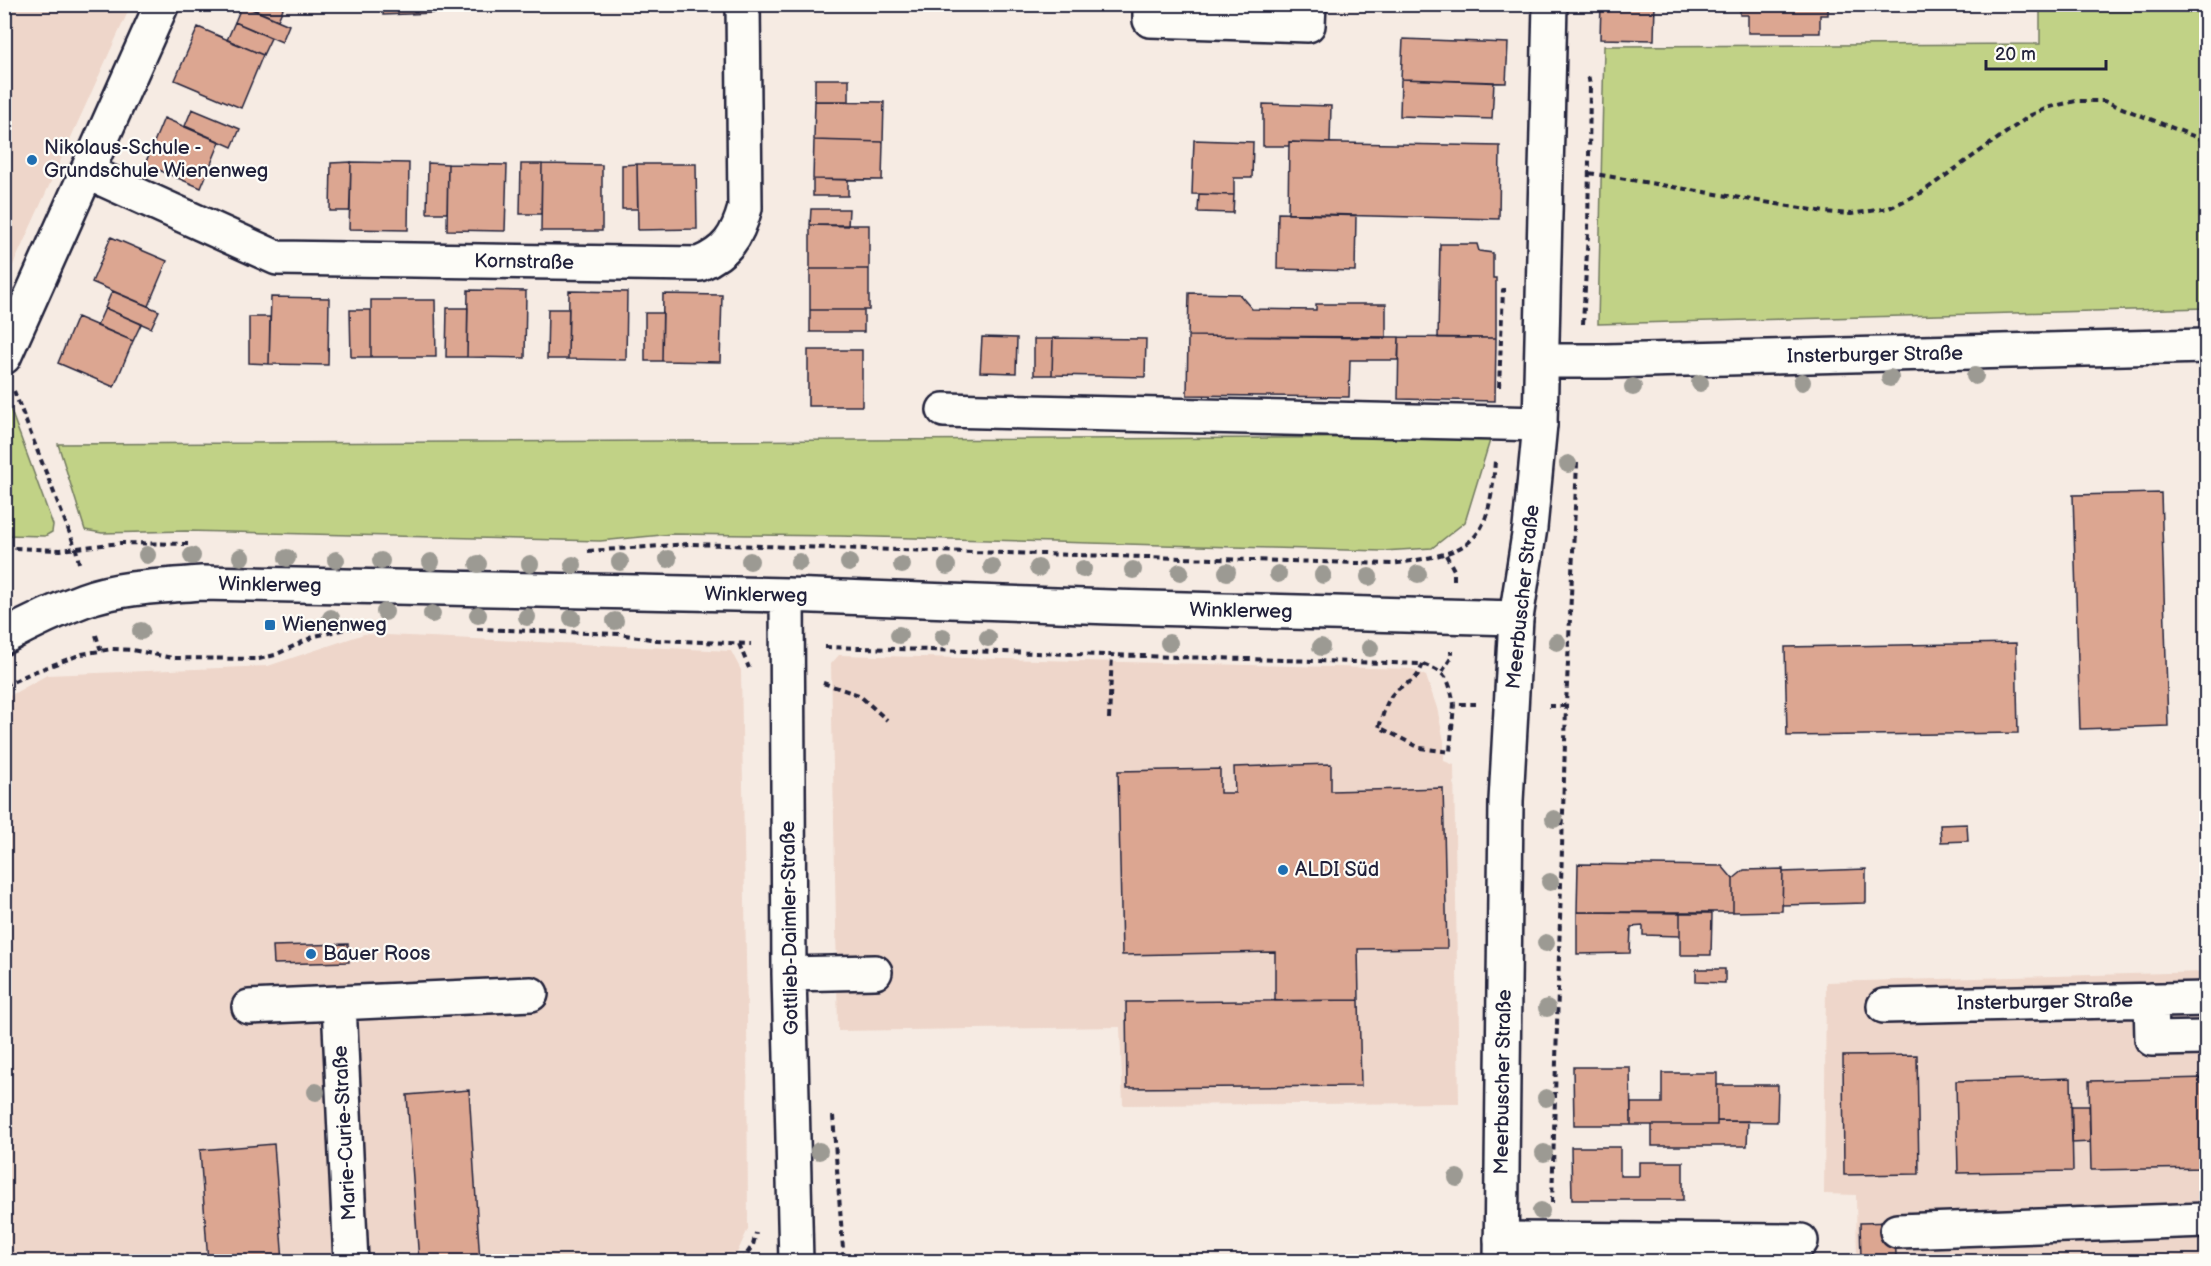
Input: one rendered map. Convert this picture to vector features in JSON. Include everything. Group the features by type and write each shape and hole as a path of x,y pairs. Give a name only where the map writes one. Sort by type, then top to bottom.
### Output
{"street":[{"path":"8,371 87,172 162,4"},
{"name":"Kornstraße","path":"87,172 277,258 699,264 716,256 727,246 739,230 745,208 743,4"},
{"path":"1150,4 1150,20 1308,25 1309,4"},
{"name":"Meerbuscher Straße","path":"1501,1250 1506,801 1516,618 1530,528 1540,424 1550,4"},
{"name":"Insterburger Straße","path":"1543,360 1582,361 2206,346"},
{"path":"944,411 1540,424"},
{"name":"Winklerweg","path":"4,637 36,620 86,599 146,587 202,583 787,595 1516,618"},
{"name":"Gottlieb-Daimler-Straße","path":"787,595 789,974 796,1262"},
{"path":"789,974 875,972"},
{"path":"249,1007 531,994"},
{"name":"Insterburger Straße","path":"1884,1006 2206,999"},
{"path":"2151,1000 2152,1039 2206,1038"},
{"name":"Marie-Curie-Straße","path":"339,1004 351,1262"},
{"path":"1897,1231 2206,1220"},
{"path":"1501,1250 1551,1239 1801,1241"}],"path":[{"path":"1582,361 1589,173 1590,85 1586,64"},
{"path":"1589,173 1825,212 1851,214 1888,208 1921,193 2031,115 2050,107 2076,101 2104,101 2206,141"},
{"path":"8,371 76,549 86,599 101,651"},
{"path":"1551,1239 1567,694 1577,455"},
{"path":"4,549 60,550 120,543 191,544"},
{"path":"583,551 690,544 1392,564 1446,555"},
{"path":"4,686 82,654 132,650 173,658 259,659 275,655 315,636 362,625"},
{"path":"467,629 619,634 657,640 787,646 1423,664 1442,672 1450,687 1454,704"},
{"path":"1109,719 1112,655"},
{"path":"1423,664 1418,678 1394,692 1386,706 1379,727 1420,748 1450,752"},
{"path":"820,682 859,695 887,720"}],"shaded area":[{"name":"Nikolaus-Schule - Grundschule Wienenweg","path":"4,5 131,5 5,283"},
{"path":"364,634 731,651 741,670 747,1014 748,1229 737,1253 721,1262 5,1261 4,699 47,675 268,666"},
{"path":"839,655 1412,669 1426,676 1437,708 1444,741 1444,761 1454,765 1459,1103 1123,1105 1120,1027 838,1031 831,664"},
{"path":"2206,972 2206,1261 1857,1261 1856,1195 1824,1194 1826,982"}],"green space":[{"path":"2040,5 2206,5 2206,308 1598,324 1604,46 2040,44"},
{"path":"7,400 53,525 52,532 45,536 5,535 4,406"},
{"path":"1491,437 1465,522 1432,548 1383,551 840,536 672,534 600,541 186,531 102,533 85,530 58,444"}],"building":[{"path":"242,4 285,4 278,20"},
{"path":"383,4 433,4 433,13 383,15"},
{"path":"469,4 518,4 518,9 469,10"},
{"path":"518,4 566,4 566,7 518,9"},
{"path":"1160,4 1298,4 1298,12"},
{"path":"1601,4 1655,4 1654,40 1600,39"},
{"path":"1740,4 1828,4 1828,15 1820,15 1820,33 1748,33 1748,15 1740,15"},
{"path":"242,5 289,25 282,42 235,22"},
{"path":"235,22 271,38 263,55 227,40"},
{"path":"198,27 263,55 241,108 175,80"},
{"path":"1403,39 1508,43 1506,83 1401,79"},
{"path":"815,79 849,79 849,101 815,101"},
{"path":"1401,79 1494,82 1492,119 1400,116"},
{"path":"815,101 884,102 883,142 814,140"},
{"path":"1263,104 1331,106 1330,143 1289,142 1289,146 1263,146"},
{"path":"192,109 240,129 232,147 185,126"},
{"path":"164,118 220,142 201,188 145,164"},
{"path":"814,140 883,142 882,180 813,179"},
{"path":"1194,140 1253,142 1252,178 1234,178 1234,195 1192,194"},
{"path":"1289,142 1500,146 1499,219 1288,214"},
{"path":"351,162 409,163 408,230 349,229"},
{"path":"351,162 350,211 330,211 331,163"},
{"path":"428,163 448,164 447,213 427,213"},
{"path":"448,164 507,165 505,231 447,230"},
{"path":"521,164 542,164 541,214 520,214"},
{"path":"542,164 602,165 602,231 541,231"},
{"path":"637,164 696,164 697,229 638,230"},
{"path":"637,164 638,209 622,209 622,165"},
{"path":"813,179 848,180 848,196 813,196"},
{"path":"1199,194 1234,195 1233,213 1198,212"},
{"path":"811,209 849,209 848,226 810,225"},
{"path":"1278,213 1356,215 1355,271 1277,269"},
{"path":"810,225 869,225 869,269 810,269"},
{"path":"111,237 167,261 148,306 92,282"},
{"path":"1440,244 1477,244 1479,251 1493,253 1493,278 1496,278 1496,338 1438,338"},
{"path":"810,269 869,269 869,310 810,310"},
{"path":"468,290 526,291 525,358 467,357"},
{"path":"112,291 159,311 151,328 105,308"},
{"path":"569,291 627,292 626,360 568,359"},
{"path":"1189,293 1239,294 1252,309 1316,310 1316,304 1386,304 1386,338 1188,336"},
{"path":"663,294 722,295 720,362 662,361"},
{"path":"271,297 329,298 328,365 269,364"},
{"path":"371,300 435,300 436,357 371,357"},
{"path":"105,308 141,324 133,341 97,326"},
{"path":"447,308 468,308 467,357 446,357"},
{"path":"548,309 569,309 568,359 547,359"},
{"path":"350,310 371,310 371,357 351,357"},
{"path":"810,310 864,310 864,332 810,332"},
{"path":"645,313 663,313 662,361 645,361"},
{"path":"77,317 133,341 114,387 58,363"},
{"path":"249,317 270,317 269,364 249,363"},
{"path":"1188,336 1399,337 1398,360 1350,360 1349,397 1187,395"},
{"path":"982,337 1017,338 1016,373 980,372"},
{"path":"1399,337 1496,338 1495,401 1398,399"},
{"path":"1053,338 1146,339 1145,377 1052,375"},
{"path":"1034,339 1053,339 1052,375 1034,375"},
{"path":"808,350 862,350 862,406 808,406"},
{"path":"2161,493 2168,726 2080,729 2073,495"},
{"path":"2016,643 2018,733 1787,736 1785,647"},
{"name":"ALDI Süd","path":"1331,764 1331,791 1443,788 1447,948 1358,949 1359,1000 1275,1001 1275,952 1122,955 1118,771 1220,769 1220,793 1235,793 1234,767"},
{"path":"1967,824 1968,841 1941,842 1940,825"},
{"path":"1578,864 1722,866 1733,879 1733,912 1577,912"},
{"path":"1783,869 1782,911 1733,912 1733,879 1744,870"},
{"path":"1866,869 1866,903 1782,905 1783,872"},
{"path":"1577,912 1680,913 1680,936 1643,935 1643,926 1631,927 1630,953 1577,954"},
{"path":"1680,913 1712,913 1711,955 1680,955"},
{"name":"Bauer Roos","path":"348,944 349,962 274,964 273,946"},
{"path":"1696,969 1725,969 1725,983 1696,982"},
{"path":"1359,1000 1361,1086 1127,1088 1126,1002"},
{"path":"1917,1055 1919,1174 1844,1175 1843,1056"},
{"path":"1573,1067 1630,1067 1631,1125 1574,1125"},
{"path":"1662,1073 1717,1073 1717,1125 1631,1125 1631,1103 1662,1103"},
{"path":"2071,1078 2073,1171 1958,1173 1956,1081"},
{"path":"2206,1078 2206,1168 2091,1170 2089,1081"},
{"path":"1717,1085 1778,1085 1777,1122 1717,1121"},
{"path":"469,1090 480,1262 419,1262 407,1095"},
{"path":"2071,1106 2089,1106 2090,1142 2072,1143"},
{"path":"1717,1121 1748,1121 1747,1146 1652,1146 1652,1125 1717,1125"},
{"path":"274,1144 283,1262 208,1262 200,1150"},
{"path":"1571,1147 1620,1147 1620,1176 1639,1176 1639,1162 1683,1162 1683,1200 1572,1200"},
{"path":"1895,1222 1896,1257 1861,1258 1860,1223"}],"place":[{"name":"Nikolaus-Schule - Grundschule Wienenweg","path":"32,160"},
{"name":"Wienenweg","path":"270,625"},
{"name":"ALDI Süd","path":"1283,870"},
{"name":"Bauer Roos","path":"311,954"}]}
